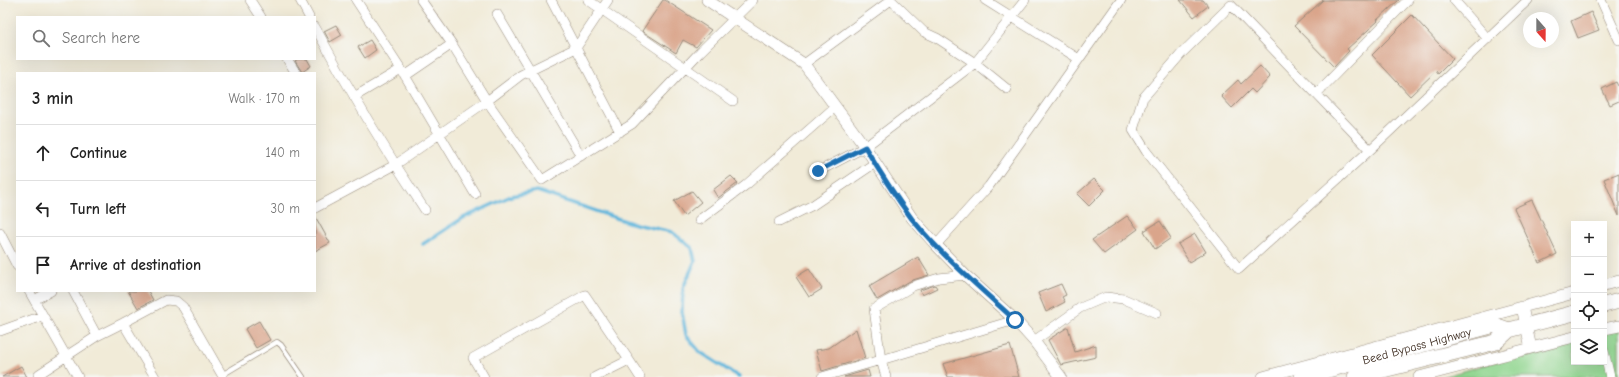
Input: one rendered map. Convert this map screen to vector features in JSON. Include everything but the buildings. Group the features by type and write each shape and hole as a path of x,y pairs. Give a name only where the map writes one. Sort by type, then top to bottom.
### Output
{"highway":[{"path":"1607,304 1619,301"},
{"name":"Beed Bypass Highway","path":"1355,377 1496,342 1509,330 1571,314"},
{"name":"Beed Bypass Highway","path":"1302,377 1495,325 1509,330"}],"street":[{"path":"250,0 260,16"},
{"path":"300,0 309,16"},
{"path":"356,0 403,72 475,194"},
{"path":"421,0 452,44 487,101 542,180 632,124 753,0"},
{"path":"551,0 620,132"},
{"path":"588,0 734,101"},
{"path":"316,207 395,165 487,101 521,75 576,48 608,0"},
{"path":"707,0 804,64 834,107 865,147 874,164 912,218 966,275 1015,320 1034,341 1061,377"},
{"path":"804,64 891,0 924,32 938,38 975,63 1007,89"},
{"path":"985,0 1079,59"},
{"path":"818,171 865,147 975,63 1025,0"},
{"path":"936,245 989,186 1121,0"},
{"path":"1316,94 1408,0"},
{"path":"1454,0 1488,39"},
{"path":"1370,150 1230,2 1182,53 1143,98 1133,130 1146,151 1240,269 1370,150 1528,0"},
{"path":"1601,0 1619,40"},
{"path":"497,14 581,156"},
{"path":"316,29 354,97 395,165 425,210"},
{"path":"354,97 403,72 452,44"},
{"path":"288,60 295,72"},
{"path":"699,220 746,185 834,107"},
{"path":"779,222 814,205 874,164"},
{"path":"0,232 16,264"},
{"path":"886,377 881,360 874,308 913,286 939,278 966,275"},
{"path":"1607,284 1619,281"},
{"path":"30,292 78,377"},
{"path":"34,300 49,292"},
{"path":"74,292 97,336"},
{"path":"1263,377 1571,294"},
{"path":"484,377 473,358 585,295 640,377"},
{"path":"1034,341 1080,308 1106,297 1124,299 1157,313"},
{"path":"38,377 39,374 97,336 166,300 176,301 183,307 220,376"},
{"path":"1522,307 1531,348"},
{"path":"0,331 42,316"},
{"path":"822,377 1015,320"},
{"path":"123,323 155,377"},
{"path":"1607,328 1619,326"},
{"path":"1419,377 1571,338"},
{"path":"595,377 629,360"},
{"path":"1607,364 1610,377"}],"lane":[{"path":"220,376 277,342 281,345 303,377"}],"green space":[{"path":"1619,328 1619,377 1441,377 1571,341 1571,365 1607,365 1607,331"}],"waterway":[{"path":"423,244 463,218 511,196 537,191 631,223 672,232 692,248 695,261 683,288 682,312 686,335 700,352 739,377"}],"route":[{"path":"818,171 865,147 874,164 912,218 966,275 1015,320"}]}
